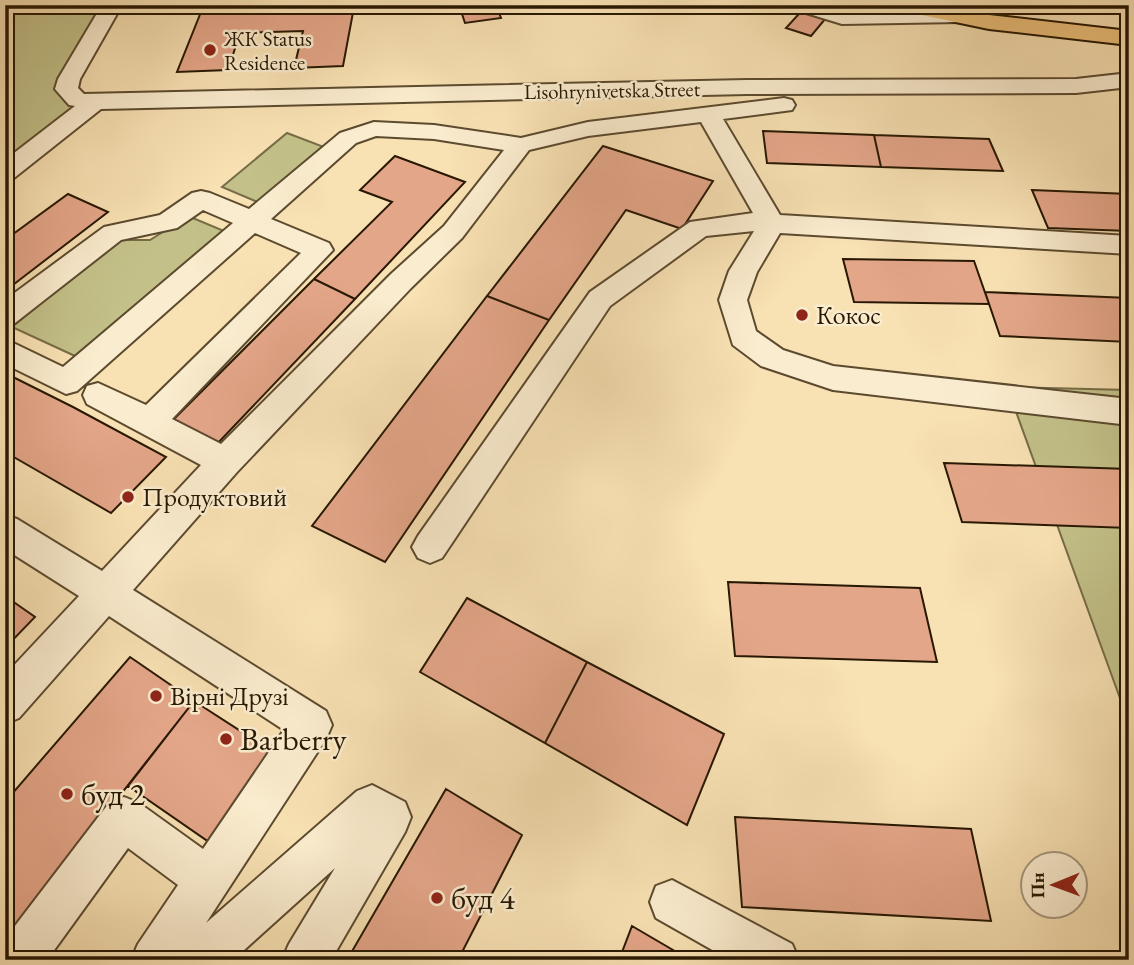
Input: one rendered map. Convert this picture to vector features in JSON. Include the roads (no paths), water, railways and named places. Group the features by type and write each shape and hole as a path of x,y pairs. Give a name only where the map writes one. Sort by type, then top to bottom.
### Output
{"main road":[{"path":"906,5 961,16 1129,38"}],"street":[{"path":"95,102 77,100 66,89 69,79 112,5"},
{"path":"800,5 842,18 961,16"},
{"name":"Lisohrynivetska Street","path":"95,102 843,86 1076,86 1129,80"},
{"path":"5,350 66,382 348,138 374,129 434,132 521,145 588,129 791,104 843,86"},
{"path":"5,172 95,102"},
{"path":"708,114 772,224"},
{"path":"5,704 225,462 401,281 453,232 521,145"},
{"path":"5,315 113,233 169,222 201,200 320,250 149,422"},
{"path":"430,547 600,299 699,228 751,222 1129,245"},
{"path":"772,224 743,271 733,300 743,337 772,358 834,378 1129,412"},
{"path":"98,395 225,462"},
{"path":"5,530 312,725 207,879 175,956"},
{"path":"175,956 372,806 390,817 305,960"},
{"path":"18,960 124,818 207,879"},
{"path":"672,902 776,960"}],"place":[{"name":"ЖК Status Residence","path":"210,50"},
{"name":"Кокос","path":"802,315"},
{"name":"Продуктовий","path":"128,497"},
{"name":"Вірні Друзі","path":"156,696"},
{"name":"Barberry","path":"226,739"},
{"name":"буд 2","path":"67,794"},
{"name":"буд 4","path":"437,898"}]}
